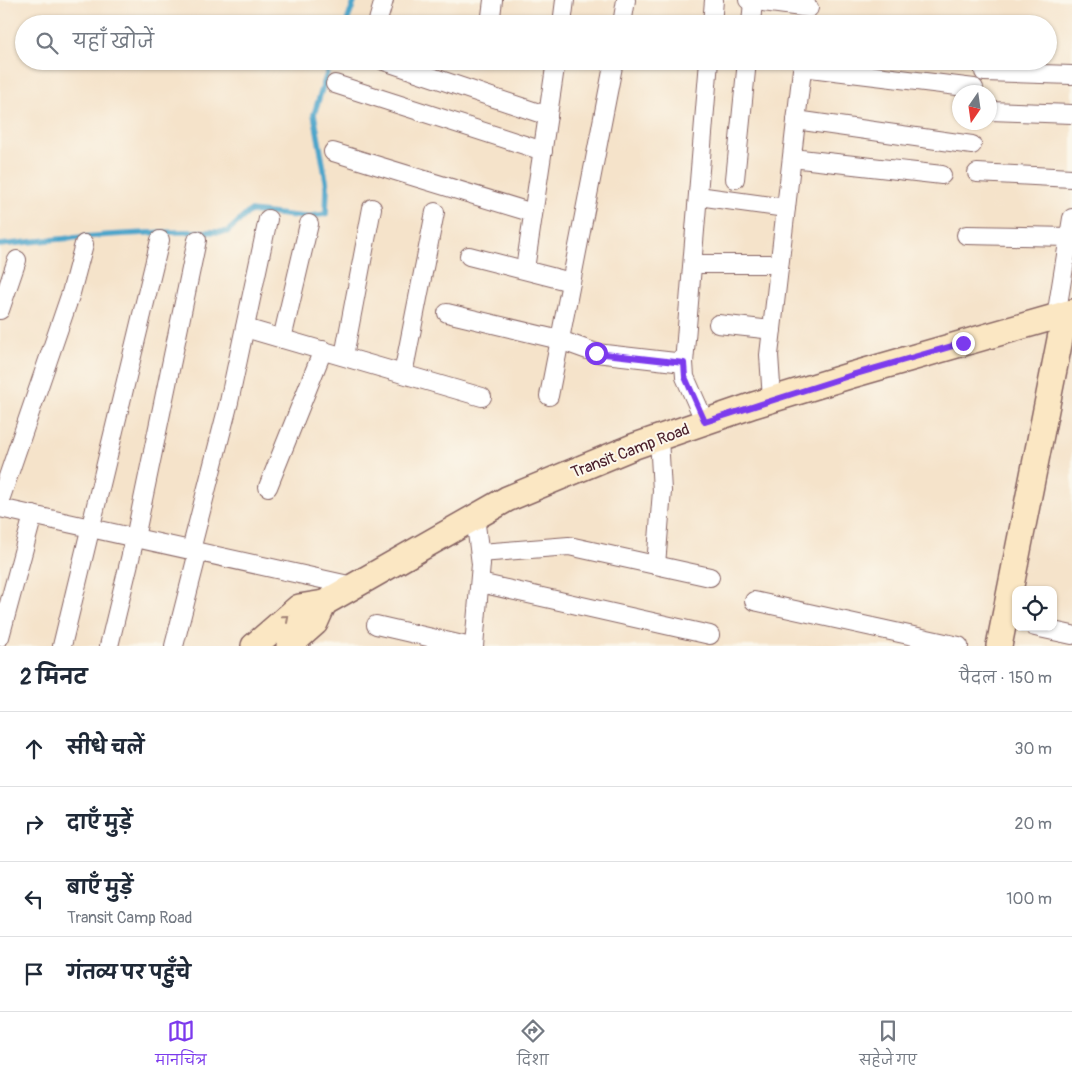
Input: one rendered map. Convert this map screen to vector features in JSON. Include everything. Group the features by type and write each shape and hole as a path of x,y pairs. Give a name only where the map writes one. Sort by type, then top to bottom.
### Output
{"main road":[{"name":"Transit Camp Road","path":"254,646 299,607 324,603 507,499 635,446 852,375 1064,314"},
{"path":"999,646 1010,622 1064,314"},
{"path":"292,646 315,623 324,603"}],"street":[{"path":"380,15 384,0"},
{"path":"491,15 493,0"},
{"path":"563,15 565,0"},
{"path":"624,15 626,0"},
{"path":"713,15 714,0"},
{"path":"751,15 751,0 809,11"},
{"path":"411,70 548,116"},
{"path":"525,269 555,70"},
{"path":"549,396 612,70"},
{"path":"705,422 685,377 684,363 708,70"},
{"path":"735,179 746,70"},
{"path":"772,400 769,354 802,70"},
{"path":"846,70 953,85"},
{"path":"984,72 1072,75"},
{"path":"335,84 543,151"},
{"path":"997,111 1072,114"},
{"path":"796,120 972,145"},
{"path":"333,152 533,213"},
{"path":"792,158 942,175"},
{"path":"977,173 1072,178"},
{"path":"698,196 786,208"},
{"path":"344,356 372,208"},
{"path":"404,374 435,212"},
{"path":"174,646 268,218"},
{"path":"1064,314 1072,218"},
{"path":"282,339 309,224"},
{"path":"966,235 1069,237"},
{"path":"62,646 160,240"},
{"path":"109,646 135,538 197,240"},
{"path":"0,500 72,293 84,244"},
{"path":"469,256 572,282"},
{"path":"0,310 17,260"},
{"path":"693,264 779,264"},
{"path":"447,313 560,340 596,353 684,363"},
{"path":"718,324 772,330"},
{"path":"245,328 482,398"},
{"path":"268,487 323,350"},
{"path":"656,565 662,491 659,438"},
{"path":"0,508 353,586"},
{"path":"0,637 33,516"},
{"path":"376,625 467,646 480,583 481,564 475,517"},
{"path":"480,553 570,546 710,577"},
{"path":"480,583 710,635"},
{"path":"754,601 959,646"},
{"path":"1054,631 1072,635"}],"waterway":[{"path":"349,15 355,0"},
{"path":"0,245 142,233 227,232 250,211 304,217 326,214 327,186 314,114 328,70"}],"route":[{"path":"596,353 684,363 685,377 705,422 754,405 963,343"}]}
